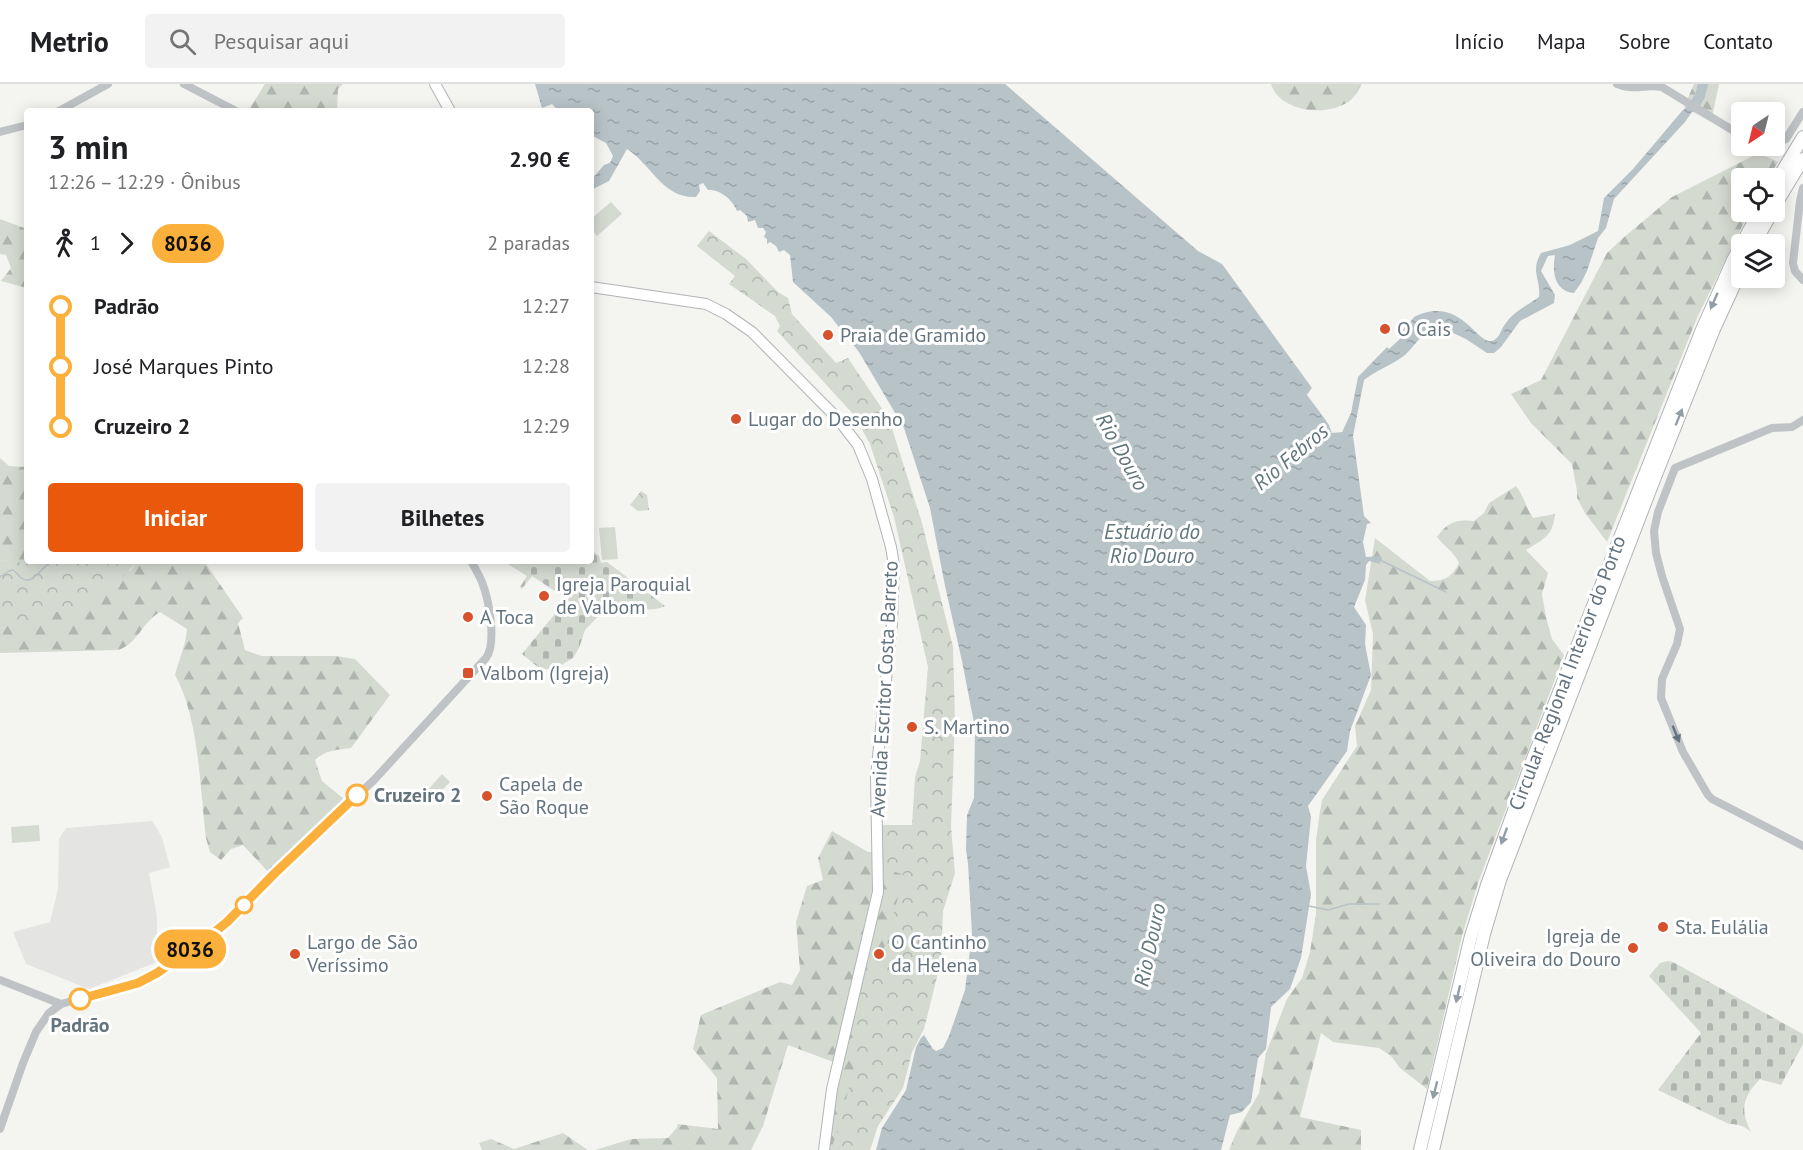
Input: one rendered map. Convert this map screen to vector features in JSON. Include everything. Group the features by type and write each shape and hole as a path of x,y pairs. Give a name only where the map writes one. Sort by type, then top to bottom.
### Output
{"highway":[{"path":"1785,185 1799,158 1803,137"},
{"path":"1785,173 1799,158"},
{"name":"Circular Regional Interior do Porto","path":"1584,646 1701,332 1733,260 1754,222"},
{"name":"Circular Regional Interior do Porto","path":"1420,1150 1454,1034 1487,885 1733,288"},
{"name":"Circular Regional Interior do Porto","path":"1433,1150 1454,1034"}],"main road":[{"path":"435,84 448,108"},
{"name":"Avenida Escritor Costa Barreto","path":"594,287 706,304 726,314 752,332 838,419 858,445 872,479 891,547 894,565 893,596 876,776 878,892 832,1089 824,1150"}],"street":[{"path":"64,108 108,84"},
{"path":"184,84 230,108"},
{"path":"1617,84 1633,88 1657,85 1731,129"},
{"path":"1785,139 1803,112"},
{"path":"0,132 24,126"},
{"path":"1803,188 1793,263 1795,271 1803,280"},
{"path":"1803,420 1792,427 1772,428 1675,468 1658,512 1654,531 1658,563 1680,629 1677,644 1662,679 1660,692 1662,704 1683,752 1708,795 1717,802 1803,846"},
{"path":"0,1129 36,1032 49,1013 61,1004 138,983 157,973 227,922 274,874 374,780 486,658 492,644 487,598 482,581 473,564"},
{"path":"0,980 61,1004"}],"shaded area":[{"path":"152,821 162,837 170,867 149,873 157,917 157,962 89,989 26,964 13,932 50,922 58,889 59,839 66,828"}],"green space":[{"path":"265,84 343,84 338,89 337,108 250,108"},
{"path":"1271,84 1362,84 1348,102 1339,107 1316,110 1294,106 1284,101"},
{"path":"1694,84 1719,84 1711,122 1684,107"},
{"path":"1753,156 1765,156 1778,162 1774,168 1731,168 1731,222 1744,222 1738,234 1731,234 1731,249 1697,318 1607,542 1585,513 1577,498 1572,464 1531,423 1511,394 1541,380 1607,253 1672,197"},
{"path":"611,202 622,214 597,236 594,232 594,216"},
{"path":"0,219 24,228 24,287 1,281 11,268 6,255 0,254"},
{"path":"709,231 746,259 778,292 788,298 792,314 836,363 848,358 889,419 922,523 953,647 955,720 951,827 955,873 943,911 941,961 924,1029 912,1052 903,1088 878,1126 870,1150 831,1150 857,1055 848,1052 869,953 882,955 904,875 884,868 881,825 912,825 915,777 920,761 928,667 894,517 870,444 854,415 777,331 780,326 775,316 729,284 735,276 697,246"},
{"path":"0,458 9,466 24,466 24,564 10,560 0,561"},
{"path":"1516,486 1533,518 1555,514 1550,532 1526,550 1548,573 1542,594 1546,617 1552,639 1564,655 1478,883 1462,936 1427,1089 1379,1048 1333,1042 1321,1033 1300,1117 1361,1130 1361,1150 1229,1150 1259,1093 1266,1053 1287,999 1302,978 1310,952 1316,914 1316,840 1322,800 1357,746 1355,726 1371,690 1373,634 1365,600 1375,538 1430,581 1444,579 1454,572 1459,563 1437,537 1453,523 1474,521 1484,513 1489,503"},
{"path":"641,491 647,495 649,510 638,511 630,505"},
{"path":"615,527 618,559 602,560 599,528"},
{"path":"594,552 599,556 601,563 607,562 665,606 617,610 615,607 610,612 612,602 585,630 573,658 553,670 539,668 522,654 567,599 532,576 522,589 520,587 527,576 508,564 594,564"},
{"path":"12,559 24,564 134,564 112,586 90,601 0,629 0,561"},
{"path":"135,564 206,564 243,618 238,623 245,650 262,656 336,656 355,659 390,695 351,748 327,752 315,760 322,781 345,800 271,875 243,845 231,849 221,860 210,852 206,838 194,732 183,692 175,675 187,629 160,612 130,643 118,650 0,653 0,629 131,570"},
{"path":"442,774 450,782 434,799 426,792"},
{"path":"39,825 40,841 12,843 11,827"},
{"path":"832,831 868,852 924,855 864,1150 824,1150 836,1063 788,1045 763,1126 751,1150 595,1150 631,1139 668,1138 678,1126 677,1124 718,1129 717,1078 693,1049 701,1015 780,982 792,985 800,970 796,922 807,886 823,880 818,858"},
{"path":"1668,961 1803,1034 1803,1044 1781,1085 1760,1079 1749,1092 1744,1111 1751,1132 1658,1090 1701,1033 1649,976 1660,963"},
{"path":"563,1133 588,1150 482,1150 479,1143 491,1139 514,1149"}],"water":[{"name":"Estuário do Rio Douro","path":"535,84 1005,84 1198,251 1222,264 1312,388 1307,395 1334,432 1342,432 1351,413 1358,377 1387,347 1389,349 1401,338 1404,328 1414,317 1430,312 1443,312 1465,322 1486,340 1492,341 1497,338 1513,315 1539,297 1536,266 1541,253 1570,245 1598,231 1604,198 1633,169 1682,111 1700,96 1685,122 1614,199 1606,228 1598,238 1587,271 1574,293 1558,284 1554,274 1555,255 1548,256 1541,271 1555,295 1554,303 1520,321 1494,353 1487,353 1466,339 1436,325 1424,334 1405,355 1364,380 1353,436 1364,516 1371,523 1367,524 1363,542 1366,557 1381,556 1380,564 1369,561 1366,565 1365,580 1354,607 1366,625 1365,644 1371,675 1350,731 1347,751 1308,806 1311,817 1306,866 1311,894 1301,958 1290,989 1271,1007 1266,1049 1258,1058 1251,1102 1242,1112 1230,1115 1221,1150 876,1150 882,1128 906,1090 916,1047 921,1038 924,1035 936,1051 943,1048 949,1036 965,990 972,934 966,850 967,815 974,798 975,728 930,508 904,428 859,352 831,317 793,282 790,255 784,250 779,252 770,242 767,244 767,239 764,237 766,232 763,228 758,228 755,220 748,222 747,216 740,210 737,211 729,199 721,193 708,190 703,183 699,185 700,191 696,197 675,192 666,187 636,155 627,149 609,181 594,188 594,177 604,165 610,163 613,156 606,143 594,137 594,108 556,108 552,104 542,108"}],"pier":[{"path":"1312,388 1315,390 1311,394 1333,429 1340,429 1349,406 1352,408 1342,432 1332,433 1328,423 1307,395"}],"waterway":[{"name":"Rio Febros","path":"1693,107 1700,96 1703,84"},
{"path":"1380,560 1446,592"},
{"path":"0,577 13,570 24,580 29,580 48,564"},
{"path":"1309,906 1328,910 1349,904 1379,904"}],"bus line":[{"name":"8036","path":"80,999 138,983 157,973 211,935 357,795"}],"place":[{"name":"O Cais","path":"1385,329"},
{"name":"Praia de Gramido","path":"828,335"},
{"name":"Lugar do Desenho","path":"736,419"},
{"name":"Igreja Paroquial de Valbom","path":"544,596"},
{"name":"A Toca","path":"468,617"},
{"name":"Valbom (Igreja)","path":"468,673"},
{"name":"S. Martino","path":"912,727"},
{"name":"Cruzeiro 2","path":"357,795"},
{"name":"Capela de São Roque","path":"487,796"},
{"name":"Sta. Eulália","path":"1663,927"},
{"name":"Igreja de Oliveira do Douro","path":"1633,948"},
{"name":"Largo de São Veríssimo","path":"295,954"},
{"name":"O Cantinho da Helena","path":"879,954"},
{"name":"Padrão","path":"80,999"}],"water label":[{"name":"Rio Douro","path":"1122,452"},
{"name":"Rio Douro","path":"1150,945"}]}
